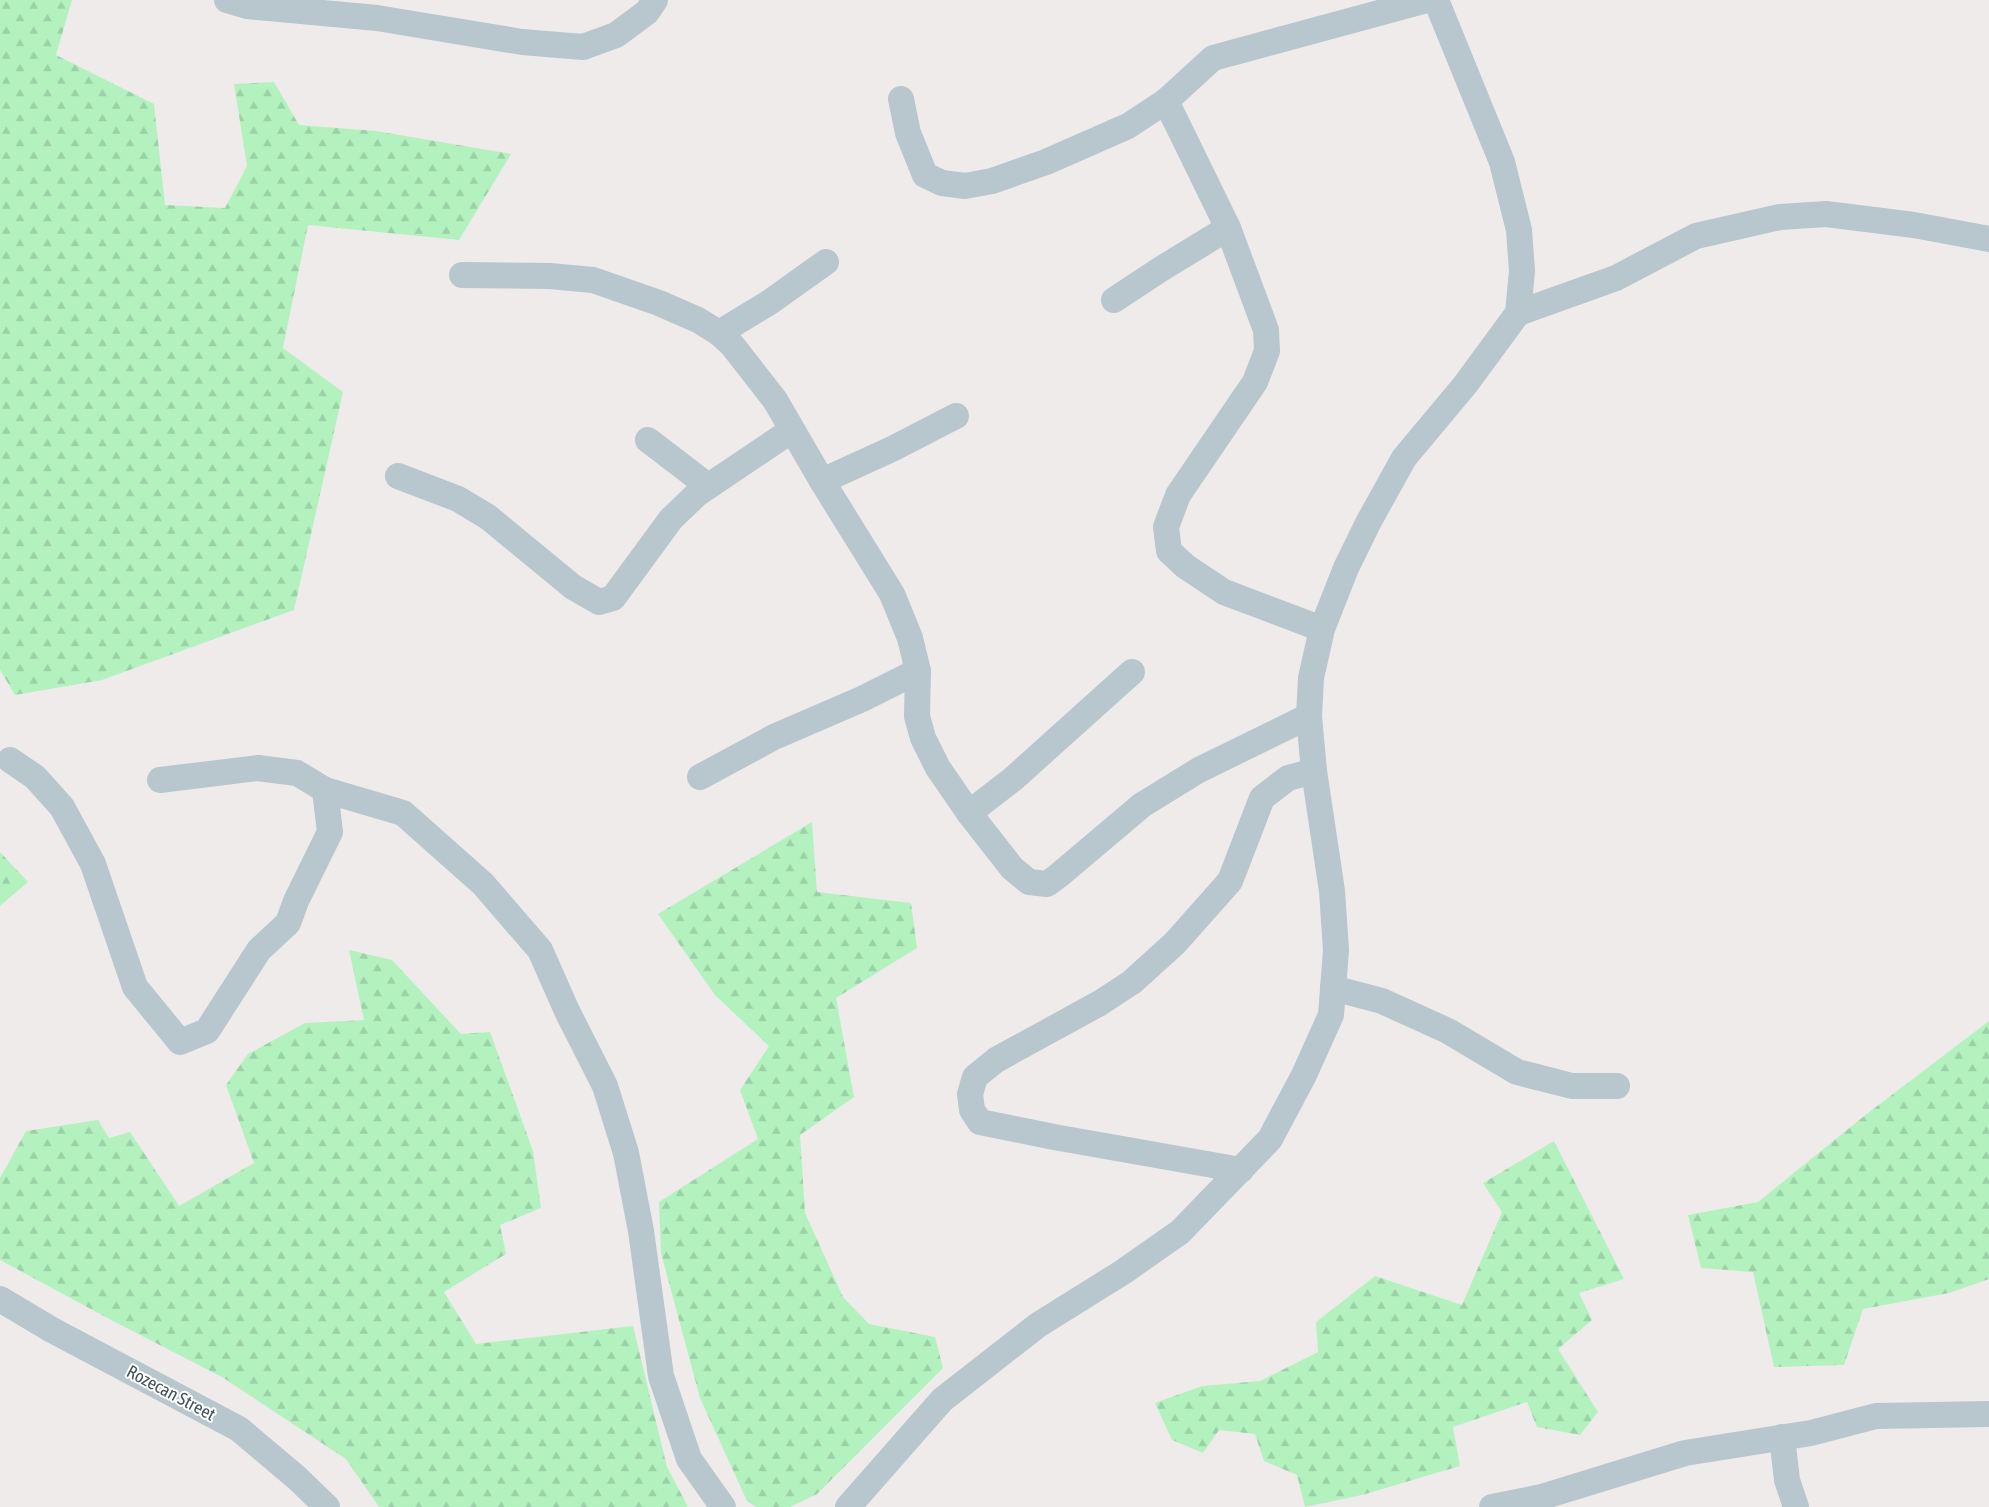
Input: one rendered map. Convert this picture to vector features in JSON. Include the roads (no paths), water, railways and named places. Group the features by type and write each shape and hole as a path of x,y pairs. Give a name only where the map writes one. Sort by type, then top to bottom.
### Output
{"street":[{"path":"227,0 247,6 377,18 522,42 583,46 616,35 647,12 655,0"},
{"path":"901,99 908,133 925,175 942,183 965,186 992,181 1046,162 1128,126 1166,101 1213,58 1428,0"},
{"path":"848,1507 942,1400 1038,1325 1123,1272 1180,1232 1241,1170 1270,1139 1304,1075 1331,1015 1336,950 1332,892 1314,771 1309,716 1311,678 1322,629 1346,568 1368,523 1404,458 1465,385 1518,313 1522,271 1519,230 1504,170 1436,0"},
{"path":"1166,101 1228,228 1266,330 1267,351 1255,382 1178,495 1166,526 1169,552 1185,566 1224,592 1322,629"},
{"path":"1518,313 1616,278 1696,236 1780,217 1826,214 1914,225 1989,239"},
{"path":"1114,300 1228,228"},
{"path":"719,333 770,302 826,262"},
{"path":"462,275 550,276 593,280 659,303 698,320 719,333 732,345 775,400 822,481 892,594 910,638 918,671 916,716 922,738 938,768 969,813 1012,868 1029,882 1046,884 1142,806 1200,770 1309,716"},
{"path":"822,481 892,449 956,416"},
{"path":"398,476 458,499 488,517 573,587 599,602 613,598 671,519 697,494 792,430"},
{"path":"648,440 708,486"},
{"path":"700,777 774,738 862,699 918,671"},
{"path":"969,813 1013,779 1132,672"},
{"path":"10,760 34,777 62,807 93,864 134,987 180,1042 207,1031 259,950 288,923 296,901 330,832 325,790"},
{"path":"160,780 258,768 297,773 325,790 403,813 483,884 540,950 567,1011 605,1086 626,1153 641,1231 662,1376 689,1459 723,1507"},
{"path":"1241,1170 980,1122 972,1110 970,1094 975,1077 996,1060 1100,1003 1132,982 1176,943 1230,881 1262,798 1288,778 1314,771"},
{"path":"1333,988 1382,1001 1448,1031 1517,1072 1572,1086 1618,1086"},
{"name":"Rozecan Street","path":"0,1299 52,1330 239,1430 298,1478 327,1507"},
{"path":"1492,1507 1543,1502 1685,1453 1811,1433 1876,1416 1989,1414"},
{"path":"1782,1437 1787,1480 1796,1507"}]}
